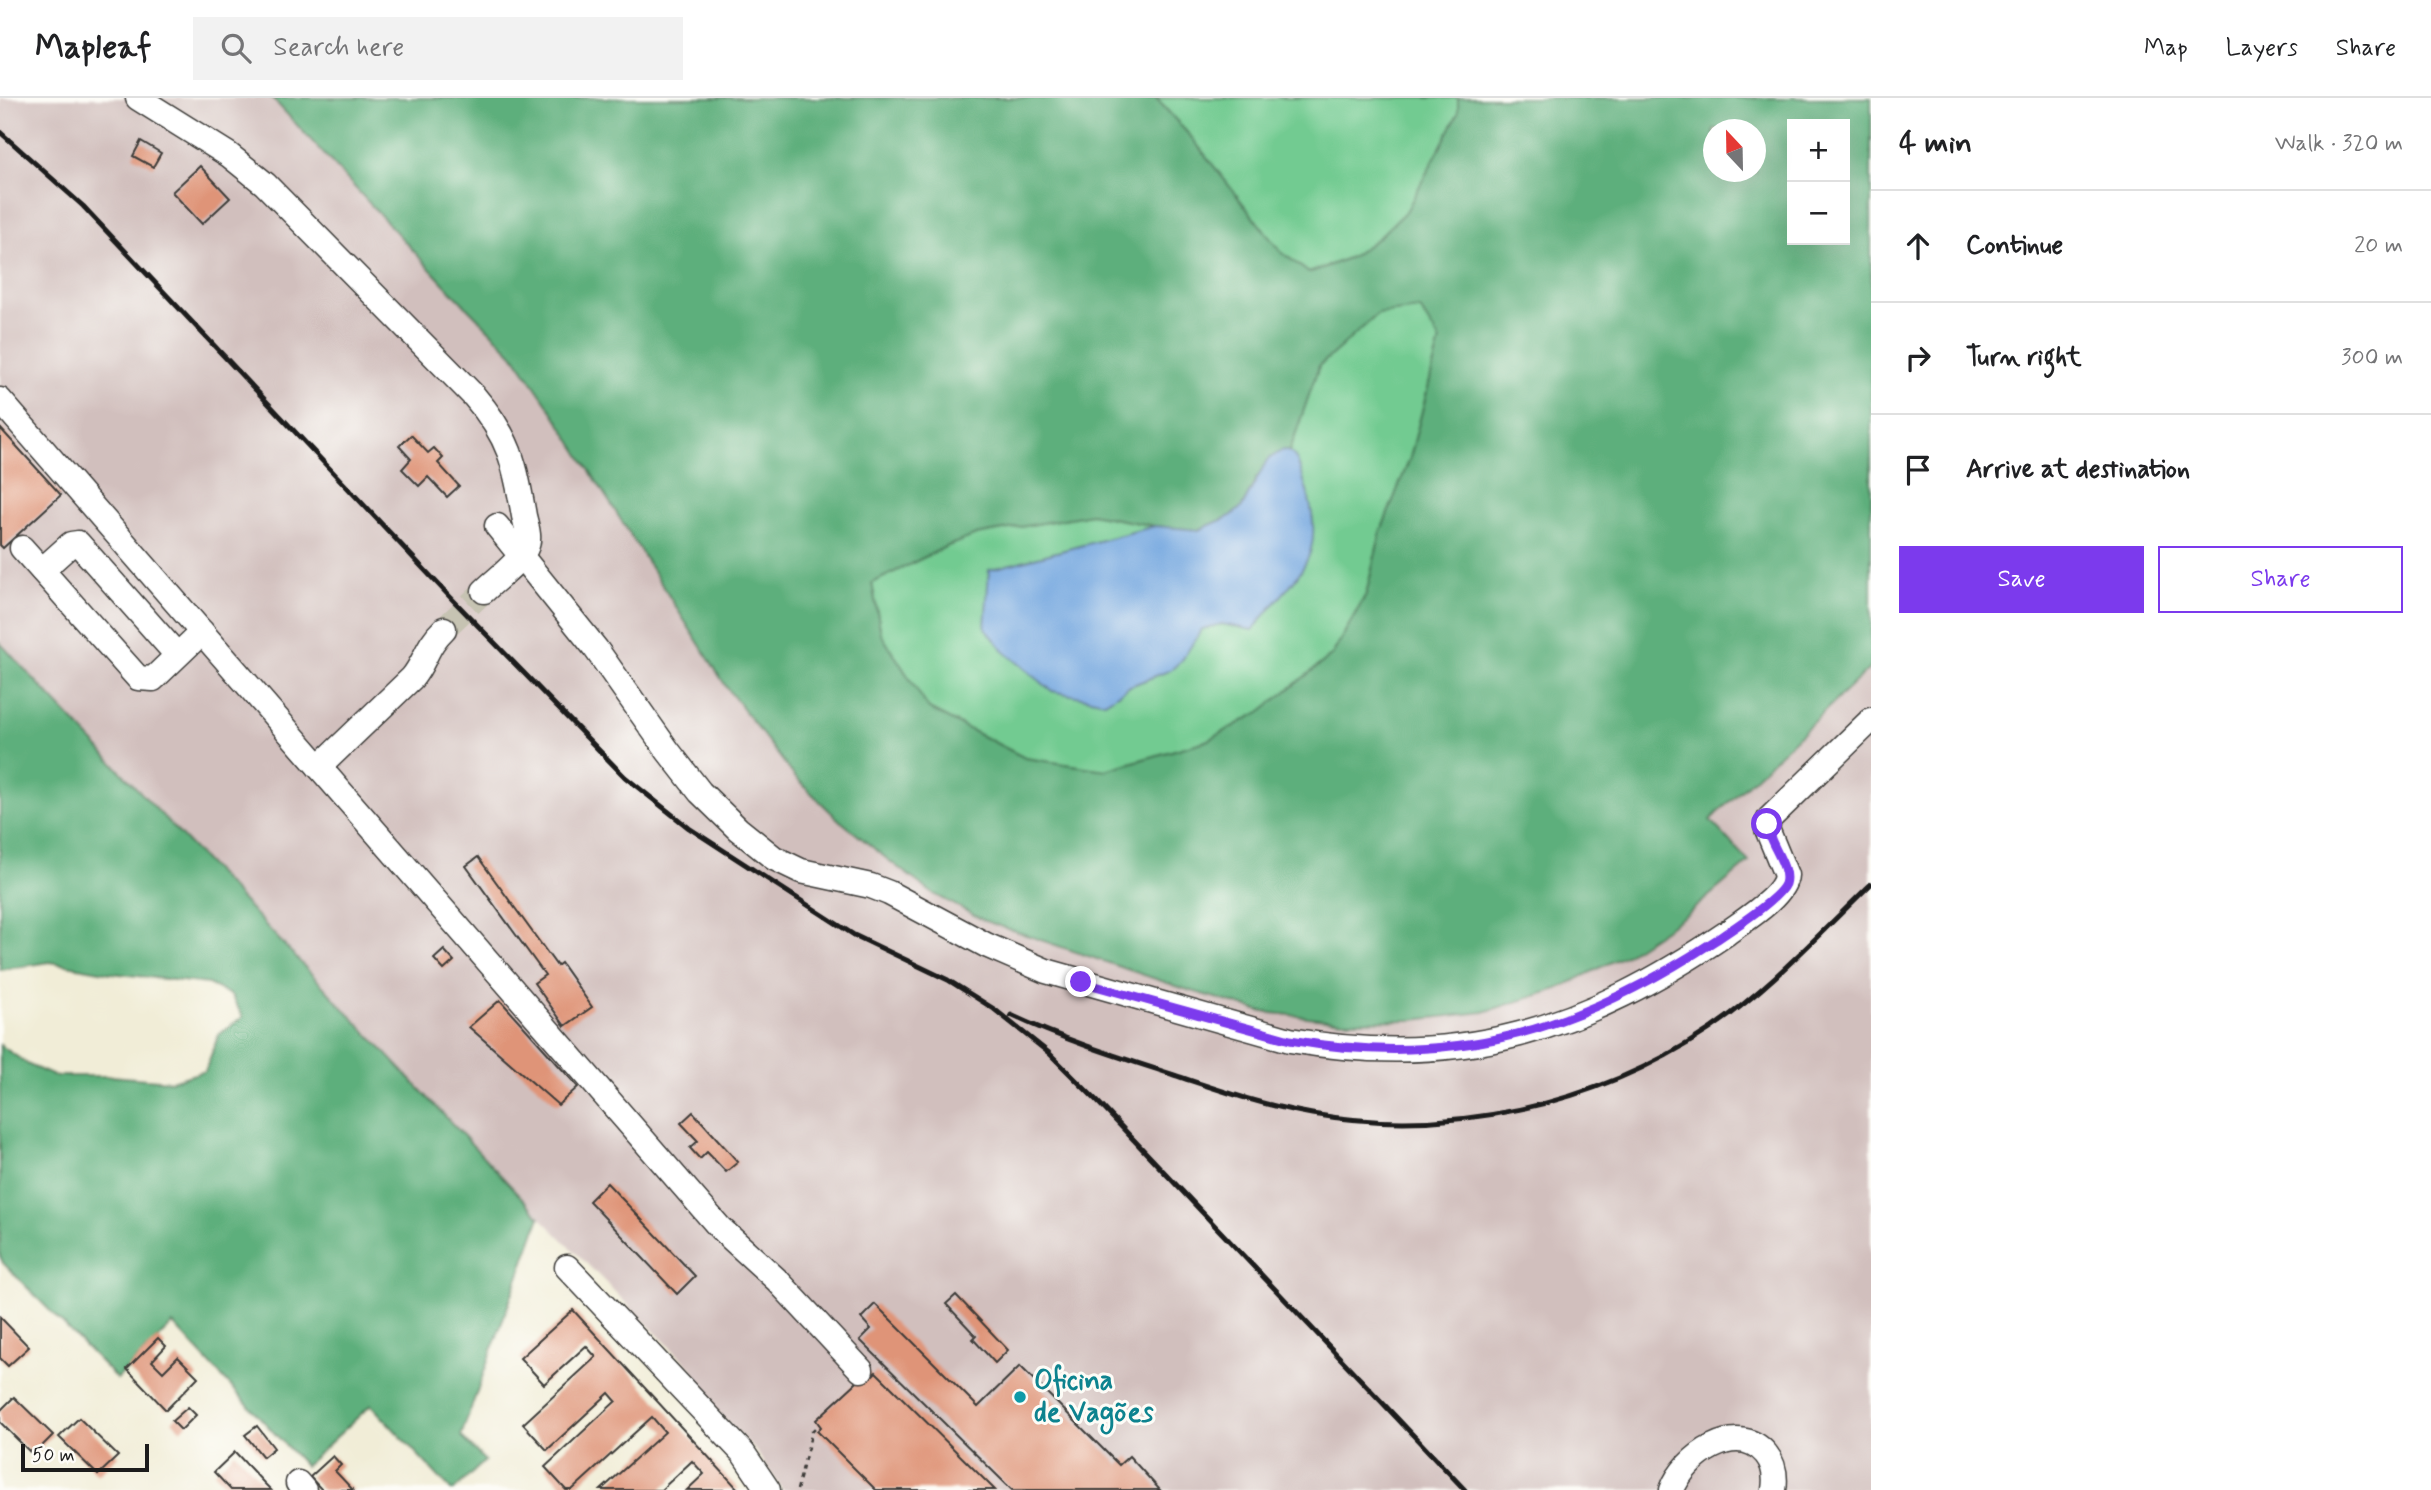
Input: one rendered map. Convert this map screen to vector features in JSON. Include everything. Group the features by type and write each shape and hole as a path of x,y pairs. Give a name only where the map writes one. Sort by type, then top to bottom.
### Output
{"lane":[{"path":"138,98 229,155 265,184 484,408 502,435 516,468 528,541 521,555 484,591"},
{"path":"0,400 720,1228 778,1281 861,1370"},
{"path":"497,526 596,649 700,792 738,829 774,858 801,871 871,886 890,893 986,945 1046,971 1290,1040 1322,1046 1386,1051 1493,1041 1575,1017 1666,971 1729,931 1782,890 1786,875 1767,830 1769,819 1871,720"},
{"path":"42,570 71,544 80,544 177,655"},
{"path":"22,548 138,678 153,679 202,632"},
{"path":"319,767 412,678 428,647 444,629"},
{"path":"567,1267 743,1453 768,1490"},
{"path":"1672,1490 1678,1476 1689,1464 1721,1442 1738,1440 1756,1445 1769,1458 1776,1477 1774,1490"}],"path":[{"path":"797,1490 812,1431 819,1424"}],"shaded area":[{"path":"0,98 272,98 445,285 513,354 554,414 727,688 795,777 838,819 887,859 985,921 1185,989 1263,1012 1343,1021 1413,1020 1557,989 1626,955 1689,913 1749,863 1710,820 1871,667 1871,1490 783,1490 756,1451 707,1401 693,1370 540,1217 0,643"}],"green space":[{"path":"272,98 1156,98 1191,137 1280,251 1309,273 1351,257 1379,237 1407,210 1458,114 1458,98 1871,98 1871,667 1710,820 1749,862 1689,913 1626,955 1557,989 1484,1012 1413,1020 1343,1021 1263,1012 1185,989 985,921 932,893 838,819 795,777 727,688 554,414 513,354 445,285","holes":["1420,309 1440,341 1410,458 1381,531 1366,595 1332,655 1260,712 1206,741 1106,770 1025,758 929,709 881,634 872,583 976,535 1091,514 1155,526 1198,530 1231,516 1242,507 1257,477 1283,450 1290,450 1319,366 1378,314"]},
{"path":"1156,98 1458,98 1458,114 1407,210 1379,237 1351,257 1309,273 1280,251 1191,137"},
{"path":"1420,308 1440,340 1410,458 1381,531 1366,594 1332,655 1260,712 1206,741 1105,770 1025,758 929,709 881,634 872,583 976,535 1091,514 1155,526 989,570 1089,698 1105,702 1130,686 1171,670 1202,629 1221,624 1253,630 1270,608 1313,520 1302,475 1290,450 1319,366 1378,314"},
{"path":"0,643 540,1217 461,1436 485,1461 454,1490 451,1490 371,1405 305,1466 173,1324 117,1379 3,1263 0,1256 0,1045 29,1065 54,1076 111,1076 171,1081 205,1071 219,1034 243,1017 231,995 208,984 111,973 50,962 0,970"}],"water":[{"path":"1283,450 1294,456 1303,478 1311,506 1312,547 1306,563 1253,630 1222,624 1202,629 1182,660 1171,670 1130,686 1105,702 1052,691 1006,653 985,628 989,570 1155,526 1199,530 1231,516 1242,507 1267,460"}],"building":[{"path":"141,141 161,153 153,167 133,156"},
{"path":"200,166 230,198 202,224 172,192"},
{"path":"0,428 61,495 3,548 0,545"},
{"path":"411,435 428,453 434,448 443,458 438,463 459,486 447,497 428,477 419,486 402,469 411,459 399,446"},
{"path":"478,857 557,966 561,963 592,1007 565,1026 534,983 545,975 466,866"},
{"path":"444,950 454,961 444,970 434,959"},
{"path":"500,1000 578,1087 558,1105 469,1027"},
{"path":"693,1112 738,1162 726,1172 707,1152 700,1159 690,1148 698,1141 681,1123"},
{"path":"607,1183 695,1276 677,1294 589,1201"},
{"path":"956,1295 1008,1350 995,1363 973,1339 976,1336 946,1304"},
{"name":"Oficina de Vagões","path":"875,1304 978,1407 1020,1366 1119,1465 1129,1456 1160,1490 1012,1490 860,1340 871,1329 861,1318"},
{"path":"573,1310 739,1490 687,1490 704,1474 692,1461 661,1490 601,1490 665,1432 652,1417 572,1490 566,1490 545,1467 616,1401 609,1393 547,1450 523,1424 596,1357 586,1346 544,1384 520,1358"},
{"path":"0,1317 29,1347 8,1366 0,1358"},
{"path":"158,1338 166,1346 152,1361 163,1372 178,1357 198,1377 166,1410 127,1369"},
{"name":"Oficina de Vagões","path":"868,1372 872,1376 876,1372 995,1490 876,1490 817,1431 821,1427 816,1420"},
{"path":"14,1397 53,1435 33,1455 0,1422 0,1411"},
{"path":"188,1407 196,1415 181,1430 172,1421"},
{"path":"79,1418 118,1456 98,1475 59,1437"},
{"path":"257,1426 274,1448 263,1457 245,1435"},
{"path":"235,1452 271,1490 231,1490 214,1472"},
{"path":"333,1456 341,1465 335,1471 353,1490 322,1490 310,1477"}],"tunnel":[{"path":"444,629 484,591"}],"railway":[{"path":"0,132 83,206 453,600 625,777 689,828 854,935 948,980 994,1009 1049,1053 1465,1490"},
{"path":"1011,1015 1112,1055 1294,1111 1364,1120 1416,1122 1468,1118 1570,1096 1619,1078 1666,1056 1710,1029 1753,996 1794,960 1871,884"}],"place":[{"name":"Oficina de Vagões","path":"1020,1397"}],"route":[{"path":"1081,982 1290,1040 1322,1046 1386,1051 1419,1050 1482,1043 1514,1036 1575,1017 1633,989 1698,952 1782,890 1786,875 1767,824"}]}
